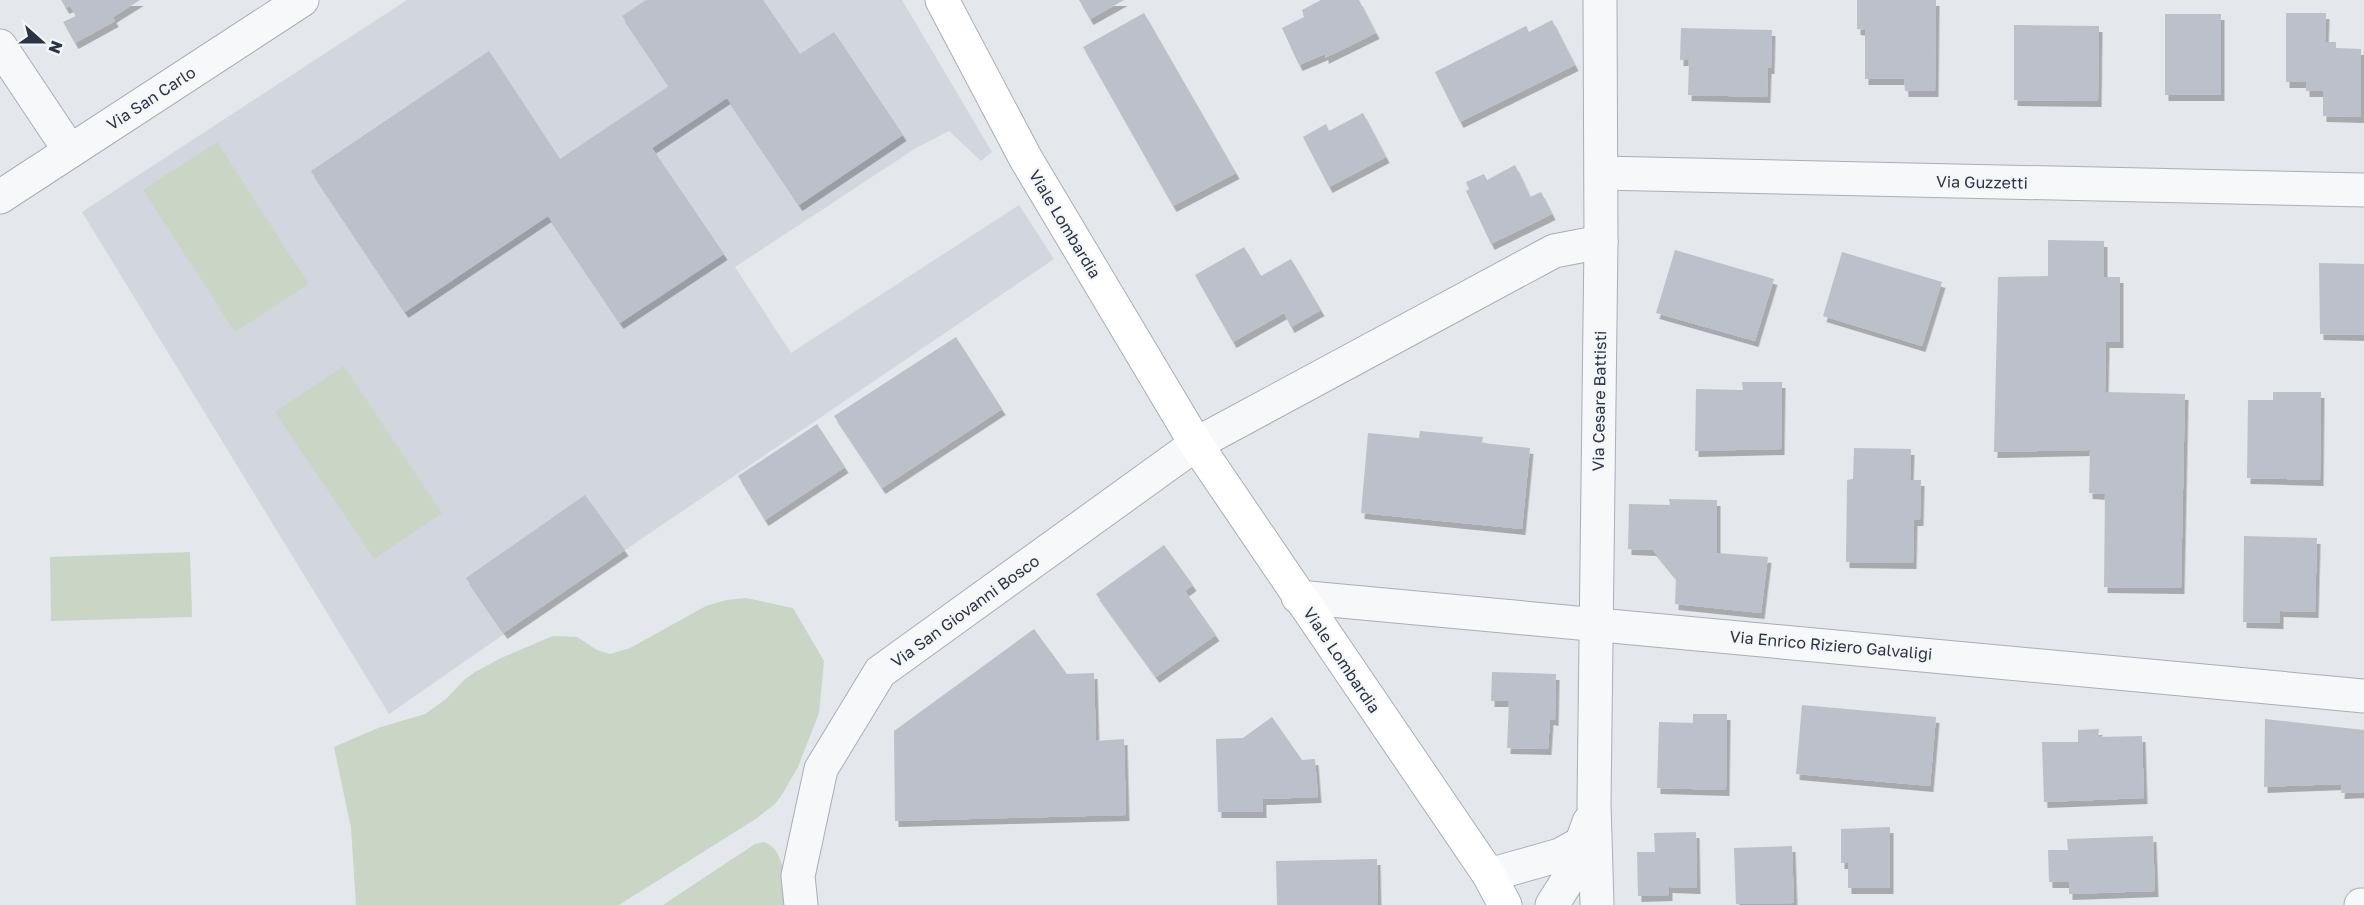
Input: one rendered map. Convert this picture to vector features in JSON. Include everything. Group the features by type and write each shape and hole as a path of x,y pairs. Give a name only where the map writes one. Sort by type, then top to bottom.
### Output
{"street":[{"name":"Via San Carlo","path":"0,197 302,0"},
{"name":"Viale Lombardia","path":"942,0 1026,159 1196,444 1489,875 1505,905"},
{"name":"Via Cesare Battisti","path":"1597,905 1594,803 1601,242 1600,0"},
{"path":"0,46 70,151"},
{"name":"Via Guzzetti","path":"1601,173 2364,190"},
{"path":"1196,444 1554,251 1601,242"},
{"name":"Via San Giovanni Bosco","path":"801,905 798,876 822,769 880,672 1196,444"},
{"name":"Via Enrico Riziero Galvaligi","path":"1298,597 2364,696"},
{"name":"Via Cesare Battisti","path":"1552,905 1569,878 1583,842 1594,803"},
{"path":"1489,875 1560,855 1583,842"},
{"name":"Viale Lombardia","path":"1489,875 1518,905"}],"shaded area":[{"path":"407,0 902,0 992,152 981,161 949,131 916,148 735,267 791,353 1019,205 1054,259 625,550 389,714 82,212"}],"green space":[{"path":"217,142 309,284 235,332 143,190"},
{"path":"344,366 442,513 374,559 275,412"},
{"path":"190,552 192,617 51,621 50,557"},
{"path":"746,598 793,608 824,661 819,713 798,767 775,804 757,818 619,905 356,905 351,828 334,747 378,728 425,714 446,699 475,672 501,658 553,636 577,637 597,650 610,654 630,648 706,606 726,600"},
{"path":"764,842 777,852 781,860 786,905 663,905 755,844"}],"building":[{"path":"61,0 140,0 113,17 115,21 75,43 63,22 76,16 70,6 66,8"},
{"path":"646,0 763,0 800,54 834,32 903,135 799,205 727,98 652,148 724,254 620,323 548,216 405,312 311,171 489,51 560,159 669,86 622,16"},
{"path":"1079,0 1124,0 1090,19"},
{"path":"1321,0 1359,0 1376,33 1325,58 1325,54 1299,65 1282,28 1304,17 1302,10"},
{"path":"1857,0 1936,0 1935,91 1905,91 1904,79 1865,79 1865,30 1857,29"},
{"path":"1144,13 1236,173 1173,206 1083,47"},
{"path":"2286,13 2326,13 2325,42 2336,42 2336,48 2361,49 2361,117 2323,116 2323,91 2306,91 2306,82 2286,82"},
{"path":"2165,14 2221,14 2221,95 2165,95"},
{"path":"1552,20 1575,65 1460,122 1435,72 1526,26 1529,32"},
{"path":"2014,25 2099,26 2098,101 2014,100"},
{"path":"1681,28 1772,30 1771,68 1768,68 1767,97 1688,95 1689,60 1680,60"},
{"path":"1363,113 1386,157 1329,187 1303,137 1326,124 1329,131"},
{"path":"1515,165 1530,197 1541,192 1552,214 1491,244 1466,191 1469,189 1466,182 1484,174 1487,180"},
{"path":"2048,240 2104,241 2104,277 2120,277 2120,342 2106,342 2105,392 2185,394 2181,588 2104,587 2105,494 2089,493 2090,450 1994,452 1998,277 2048,276"},
{"path":"1244,247 1261,276 1291,259 1321,310 1291,327 1284,313 1233,342 1195,275"},
{"path":"1675,250 1774,279 1755,341 1656,313"},
{"path":"1842,252 1942,282 1922,346 1823,316"},
{"path":"2319,263 2364,264 2364,335 2320,334"},
{"path":"956,337 1002,409 882,488 834,416"},
{"path":"1742,382 1782,382 1781,449 1695,451 1696,389 1743,390"},
{"path":"2273,392 2321,392 2320,480 2247,478 2248,400 2273,400"},
{"path":"817,424 845,467 765,520 738,476"},
{"path":"1420,431 1483,437 1482,443 1530,448 1522,529 1361,513 1368,433 1419,438"},
{"path":"1854,448 1911,449 1910,480 1921,480 1920,520 1914,520 1913,563 1846,562 1847,480 1853,479"},
{"path":"585,495 625,550 504,633 466,578"},
{"path":"1669,499 1717,500 1717,553 1768,557 1761,613 1675,604 1676,578 1653,550 1628,549 1629,504 1670,505"},
{"path":"2244,536 2317,538 2315,612 2280,611 2280,623 2243,622"},
{"path":"1164,545 1193,585 1185,591 1216,635 1156,677 1096,594"},
{"path":"1034,629 1067,674 1094,673 1096,741 1124,739 1126,815 895,821 894,731"},
{"path":"1492,672 1556,674 1555,720 1550,719 1548,749 1507,748 1509,701 1491,701"},
{"path":"1802,705 1936,717 1930,786 1796,774"},
{"path":"1693,714 1727,714 1726,790 1657,788 1659,722 1693,723"},
{"path":"1272,717 1302,760 1315,759 1318,797 1263,799 1263,812 1218,812 1216,739 1243,738"},
{"path":"2265,719 2364,730 2364,792 2341,793 2342,784 2264,787"},
{"path":"2099,729 2098,737 2142,736 2144,798 2044,802 2042,742 2078,742 2078,730"},
{"path":"1890,827 1890,888 1848,888 1848,863 1841,863 1841,829"},
{"path":"1696,832 1697,888 1669,887 1669,895 1638,896 1637,852 1655,852 1654,833"},
{"path":"2153,836 2155,891 2069,894 2069,882 2049,882 2048,850 2068,850 2067,839"},
{"path":"1792,846 1794,903 1736,904 1734,848"},
{"path":"1377,859 1378,905 1277,905 1276,861"}]}
